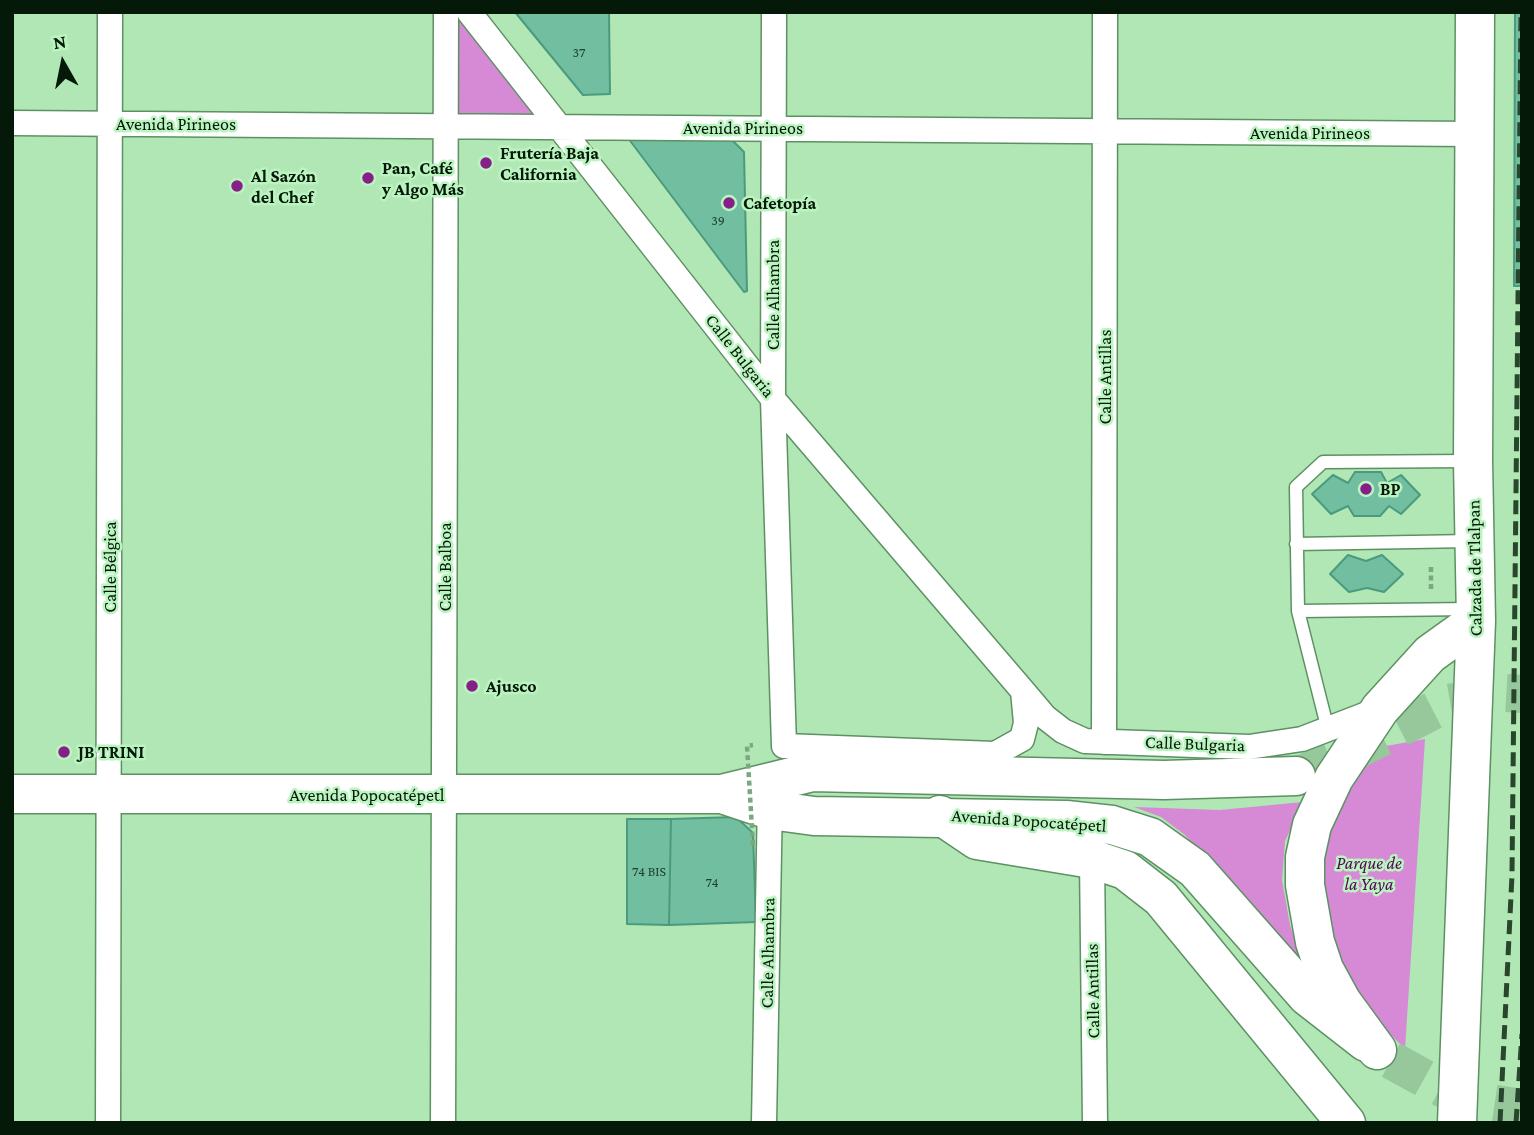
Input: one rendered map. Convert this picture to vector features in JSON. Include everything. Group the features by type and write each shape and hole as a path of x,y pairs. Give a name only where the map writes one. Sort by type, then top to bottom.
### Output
{"main road":[{"name":"Calzada de Tlalpan","path":"1457,1123 1476,615 1473,461 1475,12"},
{"path":"1380,709 1430,654 1476,615"},
{"name":"Avenida Popocatépetl","path":"12,794 722,794 770,797 814,816 940,815 1066,820 1112,825 1150,837 1195,869 1307,996 1384,1055 1342,1002 1324,969 1310,918 1305,885 1305,858 1312,825 1334,778 1380,709"},
{"path":"770,797 813,772 1164,780 1296,776"},
{"path":"940,815 977,840 1092,859 1125,870 1161,898 1346,1123"}],"street":[{"name":"Calle Bélgica","path":"108,1123 110,12"},
{"name":"Calle Balboa","path":"443,1123 446,12"},
{"name":"Calle Bulgaria","path":"469,12 773,399 1045,717 1063,731 1085,741 1249,747 1302,739 1380,709"},
{"name":"Calle Alhambra","path":"774,12 773,399 783,746 995,754 1022,739 1026,723 1023,691"},
{"name":"Calle Antillas","path":"1104,742 1105,12"},
{"name":"Avenida Pirineos","path":"12,123 1473,134"},
{"name":"Calle Alhambra","path":"764,1123 770,797"},
{"name":"Calle Antillas","path":"1092,859 1095,1123"}],"lane":[{"path":"1328,730 1298,611 1296,487 1323,462 1473,461"},
{"path":"1296,544 1475,541"},
{"path":"1298,611 1476,615"}],"path":[{"path":"1431,567 1431,591"},
{"path":"753,745 747,746 753,845"}],"green space":[{"path":"446,12 468,12 558,126 447,122"},
{"name":"Parque de la Yaya","path":"1425,739 1405,1049 1366,1010 1333,957 1320,877 1330,824 1358,768 1375,748"},
{"path":"1303,802 1285,841 1282,880 1290,925 1308,979 1273,934 1185,835 1161,817 1134,807 1220,810"}],"building":[{"path":"515,12 609,12 610,94 583,95"},
{"path":"1515,12 1522,12 1522,286 1514,286"},
{"path":"729,137 744,152 747,291 744,292 628,138"},
{"name":"BP","path":"1355,472 1381,472 1387,483 1401,475 1420,495 1401,514 1389,506 1380,516 1354,516 1348,506 1331,514 1312,494 1333,475 1348,483"},
{"path":"1348,555 1366,561 1382,555 1403,574 1384,592 1367,588 1349,592 1330,574"},
{"path":"736,817 753,833 756,922 669,925 671,819"},
{"path":"627,819 671,819 669,925 627,924"}],"tunnel":[{"path":"1296,776 1343,757 1448,703 1505,693 1522,694"},
{"path":"1391,1060 1462,1099 1522,1108"}],"railway":[{"path":"1500,1123 1512,875 1521,12"},
{"path":"1516,1123 1522,1034"}],"place":[{"name":"Frutería Baja California","path":"486,163"},
{"name":"Pan, Café y Algo Más","path":"368,178"},
{"name":"Al Sazón del Chef","path":"237,186"},
{"name":"Cafetopía","path":"729,203"},
{"name":"BP","path":"1366,489"},
{"name":"Ajusco","path":"472,686"},
{"name":"JB TRINI","path":"64,752"}]}
